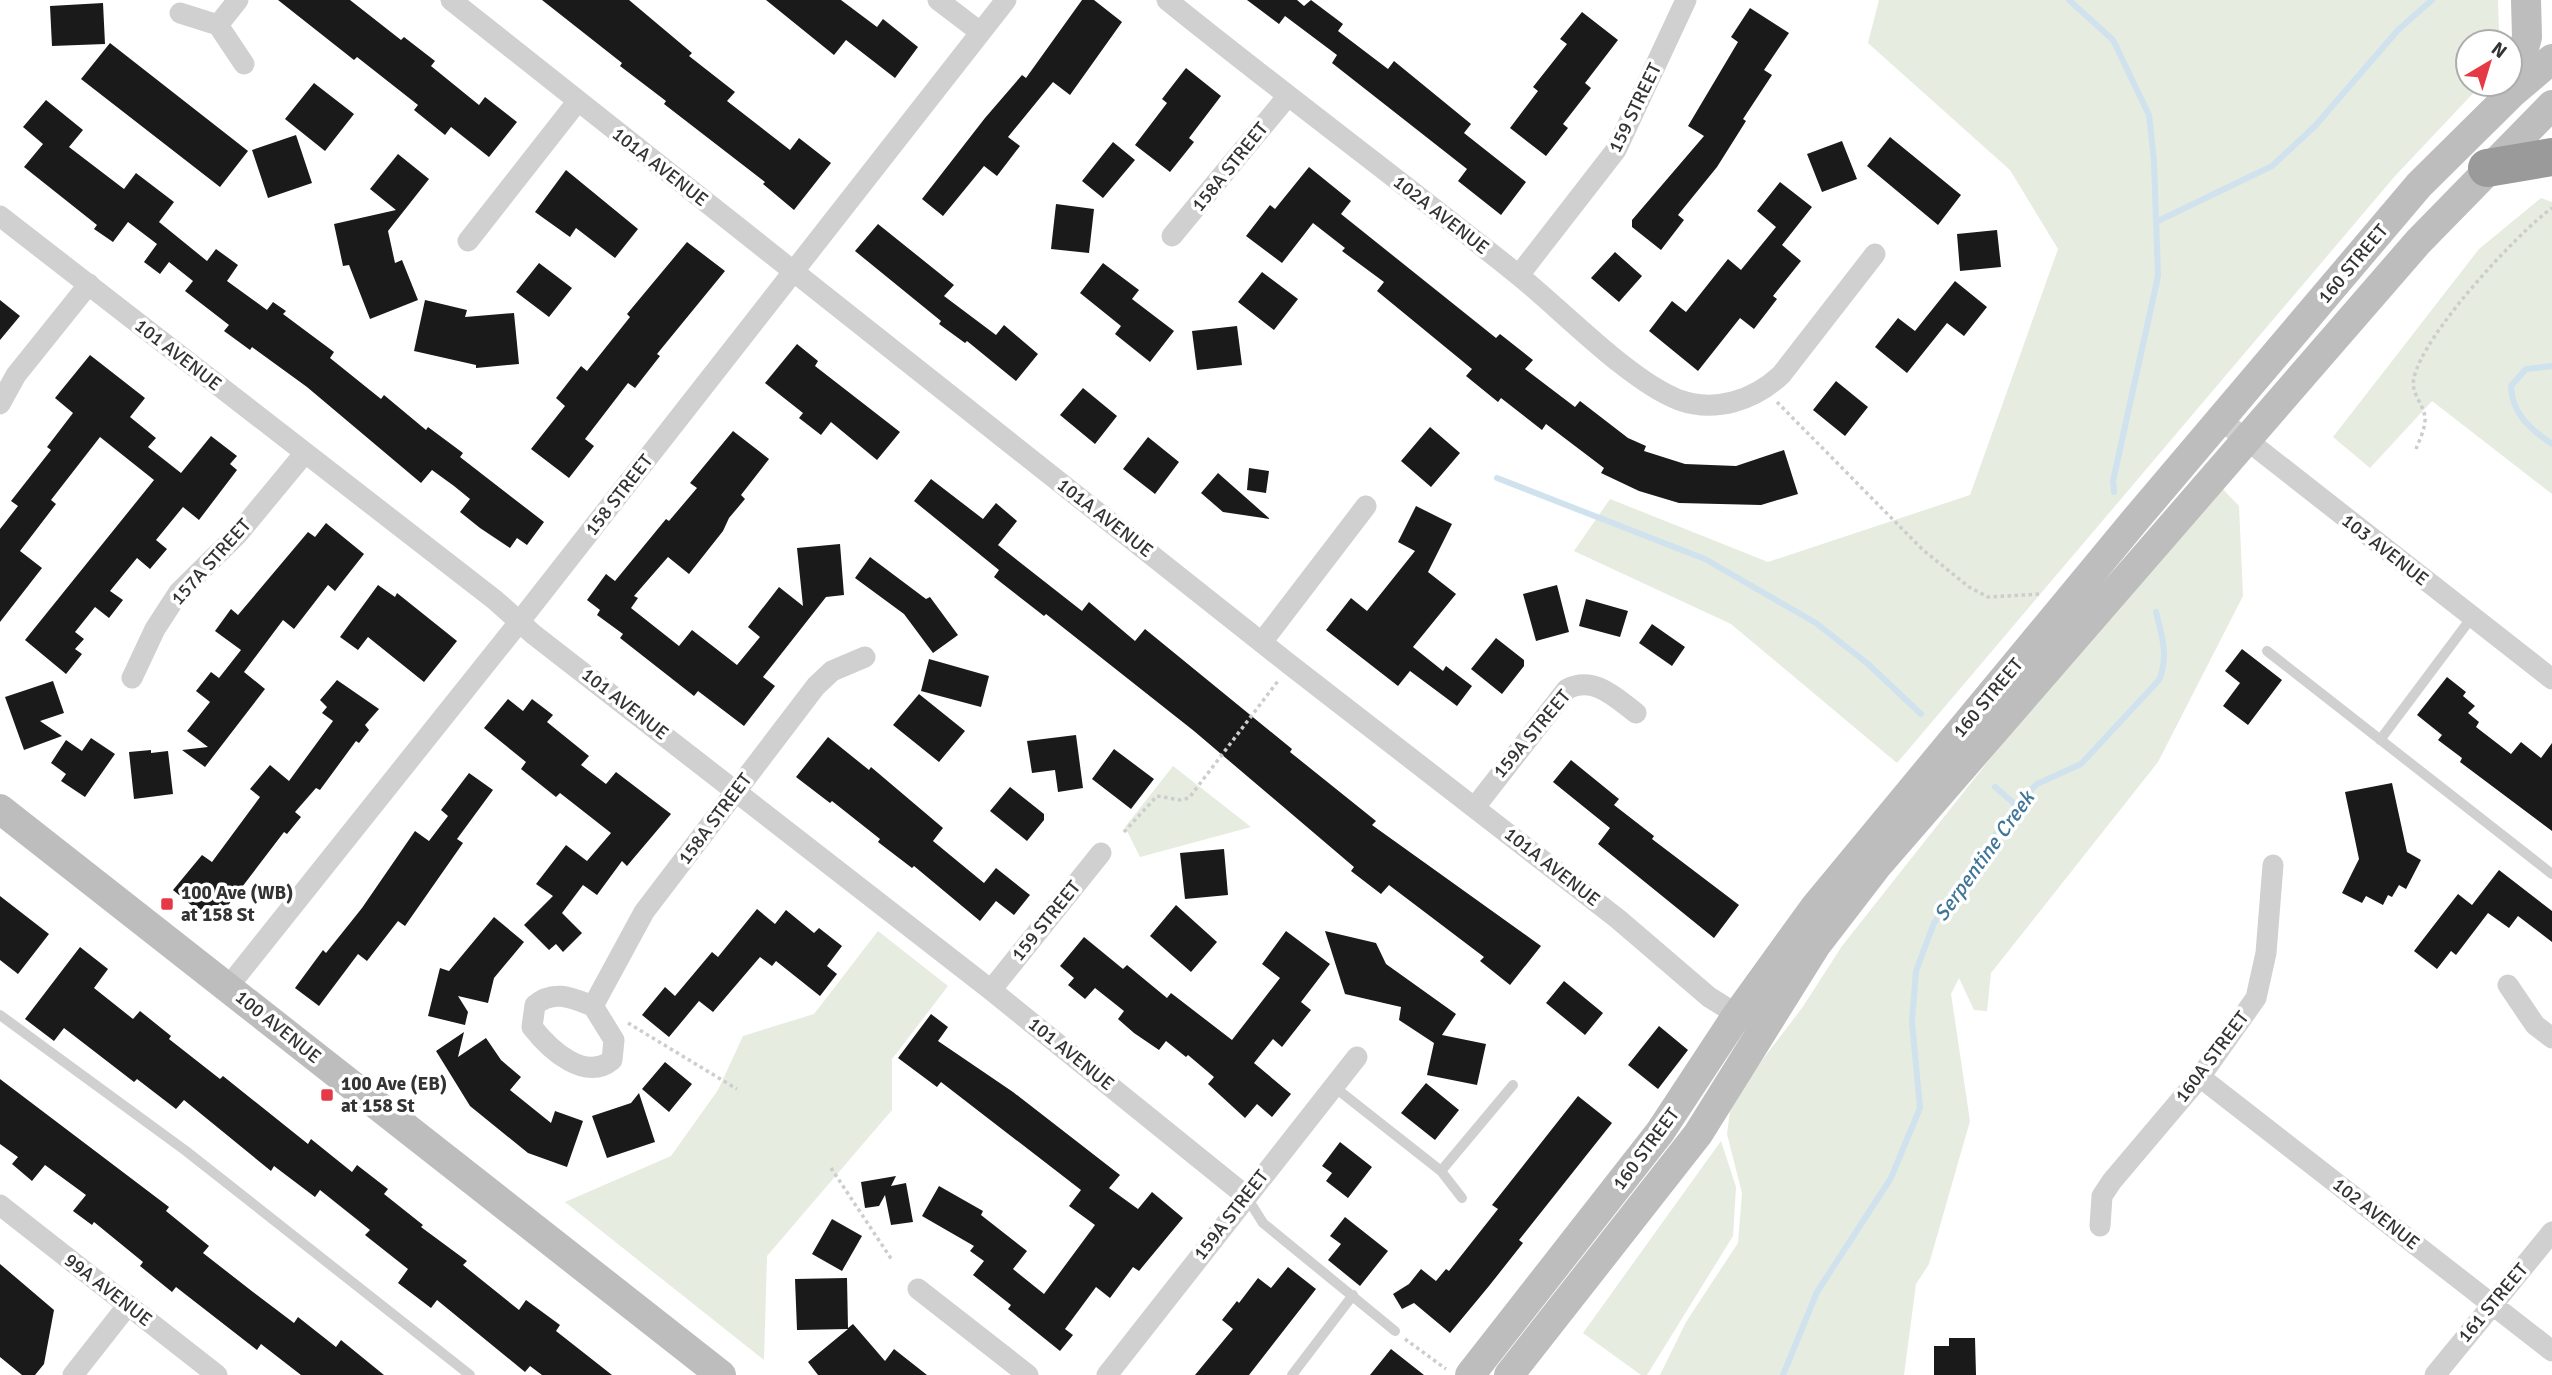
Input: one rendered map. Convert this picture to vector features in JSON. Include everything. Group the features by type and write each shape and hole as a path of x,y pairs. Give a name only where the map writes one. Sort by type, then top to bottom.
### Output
{"highway":[{"path":"2487,168 2552,157"}],"main road":[{"path":"2524,48 2527,37 2526,0"},
{"name":"160 STREET","path":"2524,83 2552,59"},
{"name":"160 STREET","path":"1458,1372 1660,1132 1737,1016 1815,907 1877,830 2419,185 2507,98"},
{"name":"160 STREET","path":"1509,1375 1698,1133 1816,945 1860,887 2418,242 2487,168 2552,105"},
{"name":"100 AVENUE","path":"0,809 721,1375"}],"street":[{"path":"218,25 238,0"},
{"name":"101A AVENUE","path":"451,0 1262,642 1618,919 1709,997 1763,1031"},
{"path":"938,0 980,32"},
{"name":"158 STREET","path":"228,988 520,621 1006,0"},
{"name":"102A AVENUE","path":"1167,0 1287,97 1519,275 1660,391 1681,401 1726,404 1765,390 1781,374 1875,254"},
{"name":"159 STREET","path":"1519,275 1616,150 1686,0"},
{"path":"180,13 218,25 244,64"},
{"name":"158A STREET","path":"1172,236 1287,97"},
{"path":"468,241 577,102"},
{"name":"101 AVENUE","path":"0,216 737,791 1246,1196"},
{"path":"0,404 16,375 89,284"},
{"name":"103 AVENUE","path":"2220,419 2552,679"},
{"name":"157A STREET","path":"132,678 155,629 179,592 237,535 304,453"},
{"path":"1262,642 1366,506"},
{"name":"158A STREET","path":"593,1006 643,912 816,686 832,671 865,657"},
{"name":"159A STREET","path":"1475,807 1567,689 1574,686 1600,688 1636,713"},
{"name":"159 STREET","path":"990,990 1101,853"},
{"name":"160A STREET","path":"2100,1226 2102,1196 2200,1077 2256,998 2261,985 2273,865"},
{"path":"2508,985 2535,1025 2552,1038"},
{"name":"159A STREET","path":"1107,1375 1357,1057"},
{"name":"102 AVENUE","path":"2200,1077 2552,1351"},
{"name":"99A AVENUE","path":"0,1205 217,1375"},
{"name":"161 STREET","path":"2435,1375 2552,1232"},
{"path":"918,1289 1028,1375"},
{"path":"73,1375 128,1306"}],"lane":[{"path":"2380,740 2472,617"},
{"path":"2267,651 2552,874"},
{"path":"0,1014 186,1151 470,1375"},
{"path":"1441,1171 1513,1085"},
{"path":"1333,1086 1441,1171 1462,1198"},
{"path":"1246,1196 1263,1223 1395,1331"},
{"path":"1292,1375 1353,1295"}],"path":[{"path":"2416,449 2425,418 2413,388 2413,379 2424,355 2474,286 2536,219 2552,208"},
{"path":"1773,398 1923,550 1969,587 1988,597 2008,598 2030,593 2050,597"},
{"path":"1124,832 1157,796 1180,800 1189,798 1279,679"},
{"path":"623,1020 737,1089"},
{"path":"831,1168 892,1260"},
{"path":"1395,1331 1458,1372"}],"shaded area":[{"path":"1879,0 2498,0 2499,28 2454,28 2454,98 2469,98 2395,176 1897,763 1731,624 1574,551 1610,499 1768,562 1970,495 2058,249 2010,170 1868,43"},
{"path":"2541,198 2552,202 2552,494 2432,401 2370,468 2333,437 2479,249"},
{"path":"2217,483 2239,506 2243,596 2158,762 1991,973 1987,1011 1974,1010 1959,978 1951,994 1970,1121 1929,1264 1916,1284 1904,1375 1660,1375 1686,1322 1738,1243 1742,1193 1727,1134 1730,1111 1747,1080 1802,1008 1842,946 2046,688"},
{"path":"1173,766 1251,827 1140,857 1125,827"},
{"path":"878,931 948,986 892,1059 892,1110 767,1256 764,1360 565,1202 671,1156 718,1090 743,1036 814,1014"},
{"path":"1721,1141 1736,1187 1733,1236 1647,1375 1641,1375 1583,1333"}],"building":[{"path":"278,0 350,0 401,40 404,37 435,61 431,66 479,105 485,97 517,122 489,157 451,127 445,135 414,110 418,105 357,57 354,60"},
{"path":"542,0 629,0 692,53 689,56 735,92 727,101 790,150 799,138 831,163 794,210 763,184 765,182 664,104 666,101 620,66 622,63"},
{"path":"766,0 841,0 877,27 883,19 918,47 895,78 846,40 834,55"},
{"path":"1082,0 1094,0 1122,22 1070,95 1053,82 1008,137 1020,146 997,176 984,166 943,216 922,199 985,118 1022,75 1026,78"},
{"path":"1247,0 1297,0 1304,6 1311,0 1343,24 1338,31 1388,69 1394,61 1471,124 1464,133 1526,182 1501,215 1458,181 1467,169 1332,63 1337,55 1285,16 1279,24"},
{"path":"103,3 105,44 52,46 50,6"},
{"path":"1750,8 1789,33 1764,70 1772,75 1743,119 1746,121 1717,167 1678,215 1684,220 1661,250 1632,227 1632,220 1704,136 1688,126 1738,42 1731,37"},
{"path":"1582,12 1618,40 1585,83 1591,88 1563,124 1568,128 1546,156 1510,128 1538,91 1533,87 1567,44 1560,39"},
{"path":"110,43 248,151 220,187 81,79"},
{"path":"1186,68 1221,96 1189,138 1194,142 1170,172 1135,145 1167,103 1162,99"},
{"path":"314,83 354,114 325,151 285,119"},
{"path":"46,100 83,130 69,147 124,189 136,173 174,202 159,222 207,261 216,249 238,265 227,281 267,310 273,302 286,311 283,314 334,352 330,358 381,399 384,395 426,430 428,427 463,453 460,457 544,522 527,545 517,538 510,548 480,528 460,512 470,499 454,486 432,470 421,483 307,387 252,347 250,350 224,331 229,325 185,291 193,281 169,262 160,274 144,262 157,244 128,222 113,242 94,229 97,225 24,167 43,144 23,127"},
{"path":"296,135 312,183 268,198 252,150"},
{"path":"1890,137 1961,195 1938,225 1867,166"},
{"path":"1842,141 1857,179 1822,192 1807,154"},
{"path":"1113,142 1135,160 1103,198 1082,181"},
{"path":"398,154 429,179 388,231 395,263 402,260 418,300 370,319 349,265 343,266 334,224 396,210 370,189"},
{"path":"1309,167 1351,201 1341,214 1496,338 1500,334 1533,360 1525,369 1575,407 1580,401 1628,438 1646,446 1644,451 1685,464 1736,466 1784,450 1798,494 1761,505 1679,503 1639,491 1601,473 1604,468 1546,424 1542,430 1501,398 1498,402 1466,376 1472,369 1377,291 1384,282 1342,251 1345,248 1313,223 1282,263 1246,236 1270,205 1275,209"},
{"path":"566,170 638,229 615,258 576,228 570,237 535,212"},
{"path":"1780,182 1812,207 1782,245 1801,261 1773,296 1777,299 1754,329 1740,318 1698,371 1649,331 1672,301 1686,312 1728,259 1741,270 1776,227 1757,211"},
{"path":"1056,204 1094,209 1089,253 1051,249"},
{"path":"878,224 954,285 944,296 996,335 1004,325 1038,354 1016,381 967,341 965,343 939,324 941,321 855,251"},
{"path":"1997,230 2001,267 1960,271 1957,234"},
{"path":"687,242 725,271 657,354 660,356 635,388 628,383 585,439 594,446 569,478 531,449 565,406 556,398 581,366 587,371 630,317 627,314"},
{"path":"1615,252 1642,276 1619,302 1591,278"},
{"path":"539,263 572,288 549,317 516,292"},
{"path":"1103,263 1139,290 1132,299 1174,331 1150,362 1115,334 1121,326 1080,293"},
{"path":"1262,272 1298,299 1274,330 1238,302"},
{"path":"1955,281 1987,307 1964,336 1947,323 1907,373 1875,347 1898,318 1915,331"},
{"path":"0,300 20,316 0,340"},
{"path":"425,300 467,310 465,317 514,313 519,364 476,368 476,365 414,351"},
{"path":"1237,326 1242,365 1197,370 1192,331"},
{"path":"797,344 818,361 815,366 900,432 877,460 831,422 821,435 799,418 803,413 765,383"},
{"path":"90,355 145,398 130,417 156,438 148,447 181,473 211,436 237,456 230,464 237,470 199,520 183,507 156,540 167,549 150,569 137,558 110,591 123,600 109,618 95,607 75,632 84,639 75,649 82,654 66,674 25,640 154,480 100,437 51,500 56,504 20,551 42,568 0,622 0,529 18,506 11,501 51,450 47,447 73,413 55,398"},
{"path":"1836,381 1868,407 1845,436 1813,410"},
{"path":"1083,388 1117,416 1095,444 1060,415"},
{"path":"1430,427 1460,453 1431,487 1401,461"},
{"path":"733,431 769,459 741,495 745,499 729,518 723,531 689,574 668,557 634,596 638,598 631,608 679,646 692,630 737,665 760,637 748,627 779,587 803,606 797,548 840,544 844,595 826,597 763,677 775,686 744,726 698,691 694,696 620,638 623,634 597,615 600,610 587,600 606,574 615,581 666,519 669,521 697,488 690,483"},
{"path":"1148,437 1179,462 1155,494 1123,469"},
{"path":"1249,468 1269,471 1266,493 1247,490"},
{"path":"1218,473 1270,519 1223,512 1201,493"},
{"path":"931,479 983,519 996,503 1017,521 998,545 1082,611 1089,602 1135,641 1145,629 1376,821 1372,825 1541,946 1510,985 1480,961 1484,957 1389,885 1381,894 1351,871 1354,867 1194,731 1046,614 1044,616 994,577 999,570 914,501"},
{"path":"1416,506 1452,524 1428,572 1456,594 1413,647 1443,671 1446,666 1472,686 1457,706 1410,671 1398,686 1326,630 1351,598 1367,611 1415,551 1398,542"},
{"path":"326,523 364,554 335,591 328,585 294,629 283,620 244,672 265,689 205,767 182,750 208,747 187,731 210,702 196,691 211,672 219,678 241,650 215,631 231,609 238,615 308,532 315,537"},
{"path":"870,557 926,599 930,597 958,635 933,653 904,614 855,578"},
{"path":"378,585 395,597 397,593 457,641 424,682 368,637 358,650 340,637"},
{"path":"1557,585 1569,632 1536,641 1523,594"},
{"path":"1586,599 1628,611 1620,637 1579,626"},
{"path":"1652,624 1685,647 1672,666 1639,643"},
{"path":"1496,638 1524,660 1524,666 1502,694 1471,669"},
{"path":"2242,649 2282,680 2248,725 2223,706 2240,683 2225,671"},
{"path":"929,659 989,676 981,707 921,691"},
{"path":"2447,677 2466,692 2463,696 2475,706 2468,713 2479,722 2476,727 2511,754 2521,742 2541,758 2552,743 2552,831 2460,762 2462,758 2438,740 2442,735 2417,715"},
{"path":"337,680 379,709 365,725 369,730 359,743 356,741 320,790 316,788 295,812 301,817 287,834 284,832 226,908 220,903 207,918 173,890 202,855 212,862 260,797 250,789 270,765 289,781 333,721 322,713 327,707 320,700"},
{"path":"53,681 64,713 40,721 62,736 24,750 5,697"},
{"path":"919,694 965,731 939,762 893,725"},
{"path":"508,699 523,711 532,699 553,715 547,722 589,756 581,765 606,784 616,772 671,814 627,866 622,861 597,895 583,885 562,913 582,933 563,952 556,944 549,950 524,925 553,896 536,884 566,845 587,861 611,833 560,793 556,797 521,769 526,762 484,728"},
{"path":"1076,735 1083,788 1058,792 1055,770 1032,773 1027,741"},
{"path":"828,737 869,770 871,767 943,828 933,841 984,883 996,868 1030,895 1014,915 996,901 980,921 914,866 912,868 878,842 880,839 832,801 830,803 796,777"},
{"path":"91,738 115,754 85,797 61,781 66,774 51,763 66,740 82,751"},
{"path":"1114,749 1154,779 1131,809 1092,779"},
{"path":"151,750 151,753 168,751 173,794 134,799 129,752"},
{"path":"1571,760 1619,799 1614,805 1654,836 1652,839 1739,905 1714,938 1598,844 1610,828 1553,782"},
{"path":"469,773 493,790 457,839 463,843 405,926 398,921 367,961 358,954 319,1006 295,988 323,950 326,953 362,908 415,831 429,841 448,816 441,810"},
{"path":"2392,783 2407,852 2421,860 2406,889 2399,885 2392,897 2388,895 2383,905 2366,896 2362,903 2342,893 2359,859 2345,792"},
{"path":"1010,787 1044,814 1044,820 1027,841 990,811"},
{"path":"1224,849 1228,895 1185,899 1180,853"},
{"path":"2499,870 2552,911 2552,942 2518,916 2509,928 2488,913 2456,955 2451,951 2437,969 2414,951 2458,894 2472,905"},
{"path":"0,896 49,934 18,974 0,960"},
{"path":"1176,905 1217,942 1191,972 1150,936"},
{"path":"757,909 775,924 786,910 814,933 819,928 842,946 827,966 837,974 820,996 776,961 772,966 760,957 713,1012 699,1001 669,1037 642,1015 665,987 675,996 712,952 718,957"},
{"path":"494,917 524,942 494,978 488,1003 458,996 468,1012 465,1025 428,1016 440,968 449,971"},
{"path":"1286,931 1330,964 1301,1002 1311,1010 1282,1047 1273,1039 1254,1063 1291,1094 1272,1117 1257,1104 1245,1118 1208,1084 1214,1077 1188,1055 1186,1057 1166,1041 1159,1050 1134,1033 1118,1019 1124,1011 1095,988 1085,999 1068,985 1074,978 1060,966 1084,937 1123,969 1127,965 1167,998 1171,993 1232,1040 1280,978 1262,964"},
{"path":"1325,931 1376,943 1386,964 1456,1014 1442,1035 1486,1044 1477,1085 1427,1075 1434,1043 1399,1020 1401,1007 1345,994"},
{"path":"80,947 108,969 94,988 133,1019 140,1011 171,1036 169,1039 220,1079 223,1076 308,1144 311,1139 352,1172 357,1165 388,1189 384,1194 423,1225 421,1227 467,1261 463,1265 519,1310 526,1300 560,1325 556,1331 612,1375 542,1375 530,1366 525,1372 437,1300 431,1308 398,1283 408,1269 365,1235 370,1230 320,1190 315,1197 274,1166 271,1171 184,1100 176,1109 137,1079 134,1082 64,1028 54,1041 25,1019"},
{"path":"1564,981 1603,1013 1585,1035 1546,1003"},
{"path":"931,1014 948,1027 938,1041 1013,1092 1120,1175 1109,1188 1138,1209 1152,1192 1183,1218 1139,1271 1133,1267 1110,1298 1096,1287 1065,1329 1073,1335 1060,1351 1008,1309 1011,1305 973,1275 984,1261 970,1251 974,1246 922,1216 939,1186 983,1211 981,1215 1027,1251 1013,1269 1044,1294 1095,1225 1069,1206 1081,1190 941,1082 937,1087 898,1058"},
{"path":"1659,1026 1688,1050 1658,1089 1628,1065"},
{"path":"464,1032 458,1057 486,1038 501,1060 521,1077 510,1090 551,1123 555,1111 583,1121 567,1167 528,1153 470,1106 436,1051"},
{"path":"665,1062 692,1084 669,1112 642,1089"},
{"path":"0,1079 169,1207 166,1211 209,1246 203,1253 253,1292 294,1323 298,1317 336,1347 341,1340 384,1375 301,1375 261,1344 257,1350 176,1287 172,1292 140,1266 143,1262 94,1222 92,1225 73,1211 86,1195 45,1165 32,1181 12,1164 18,1157 0,1144"},
{"path":"1426,1083 1459,1110 1435,1140 1401,1113"},
{"path":"639,1093 655,1142 607,1158 592,1116 631,1103"},
{"path":"1578,1096 1612,1123 1519,1240 1523,1243 1489,1286 1450,1333 1414,1303 1402,1309 1393,1294 1409,1284 1421,1269 1436,1281 1446,1269 1449,1271 1498,1209 1492,1205"},
{"path":"1340,1142 1372,1167 1348,1198 1326,1181 1332,1173 1322,1166"},
{"path":"896,1176 891,1186 906,1183 913,1222 891,1225 885,1195 879,1206 865,1208 861,1182"},
{"path":"1345,1217 1388,1251 1360,1286 1328,1260 1341,1244 1330,1236"},
{"path":"832,1219 862,1236 842,1271 812,1254"},
{"path":"0,1264 54,1310 44,1364 35,1375 22,1375 0,1357"},
{"path":"1288,1267 1316,1289 1249,1375 1195,1375 1233,1329 1222,1320 1237,1301 1239,1303 1258,1278 1271,1288"},
{"path":"847,1278 848,1328 853,1324 885,1361 894,1349 927,1375 818,1375 808,1362 848,1329 797,1330 795,1279"},
{"path":"1949,1338 1975,1338 1976,1375 1934,1375 1934,1346 1949,1346"},
{"path":"1391,1349 1424,1375 1370,1375"}],"waterway":[{"name":"Serpentine Creek","path":"2069,0 2113,40 2149,115 2154,161 2158,276 2113,481 2114,492"},
{"path":"2158,221 2272,166 2315,126 2398,30 2432,0"},
{"path":"2552,366 2526,369 2511,386 2519,413 2536,433 2552,444"},
{"path":"1497,478 1705,559 1816,623 1868,664 1921,714"},
{"name":"Serpentine Creek","path":"1783,1375 1817,1292 1891,1178 1920,1108 1912,1022 1916,971 1934,923 2016,805 2037,784 2081,764 2159,680 2164,655 2156,612"},
{"path":"1995,787 2016,805"}],"place":[{"name":"100 Ave (WB) at 158 St","path":"167,904"},
{"name":"100 Ave (EB) at 158 St","path":"327,1095"}]}
